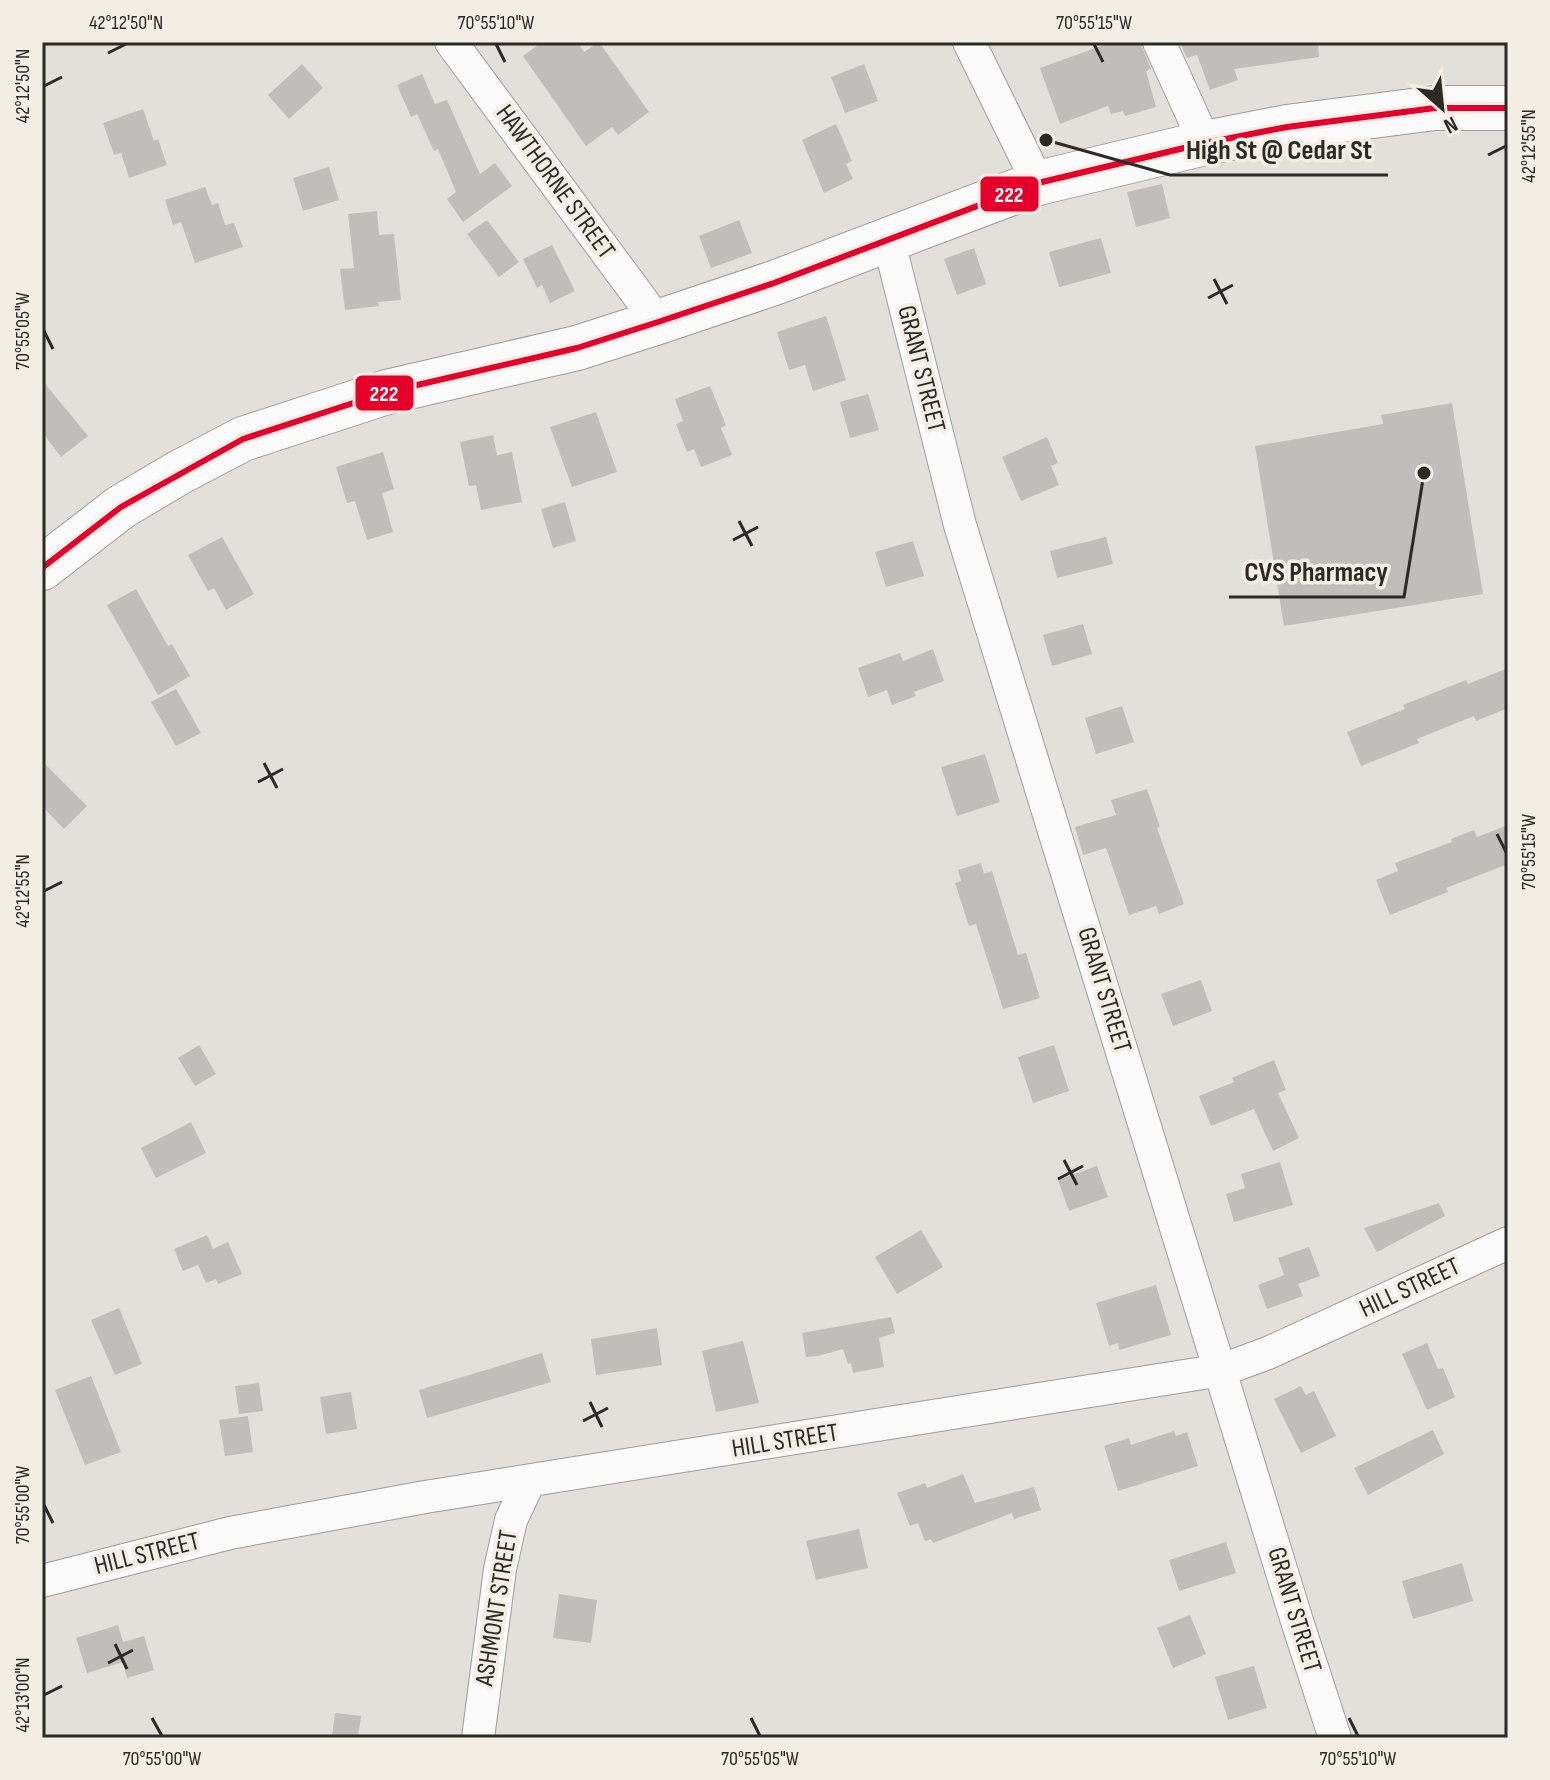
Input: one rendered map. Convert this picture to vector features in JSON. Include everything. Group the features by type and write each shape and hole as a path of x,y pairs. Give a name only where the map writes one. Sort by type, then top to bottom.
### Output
{"main road":[{"path":"42,568 121,507 243,439 387,392 577,348 658,322 774,283 1038,183 1287,127 1435,108 1508,108"}],"street":[{"name":"HAWTHORNE STREET","path":"451,42 658,322"},
{"path":"969,42 1038,183"},
{"path":"1159,42 1205,143"},
{"name":"GRANT STREET","path":"888,238 960,525 1335,1738"},
{"name":"HILL STREET","path":"42,1581 230,1533 425,1497 1222,1370 1268,1353 1508,1243"},
{"name":"ASHMONT STREET","path":"478,1738 500,1569 511,1520 529,1482"}],"building":[{"path":"542,42 577,42 584,52 599,42 649,112 618,135 612,127 586,146 523,56"},
{"path":"1112,42 1140,42 1151,69 1146,71 1156,107 1125,116 1123,111 1111,114 1108,106 1060,124 1040,68"},
{"path":"1180,42 1318,42 1319,57 1234,69 1238,80 1210,90 1197,55 1187,58"},
{"path":"302,64 323,88 289,119 268,95"},
{"path":"864,64 878,101 845,113 831,77"},
{"path":"422,74 435,104 447,100 480,174 495,163 512,186 463,222 447,199 456,192 438,149 434,151 417,114 411,117 397,85"},
{"path":"143,109 154,141 158,139 167,165 129,178 121,153 114,155 103,123"},
{"path":"836,124 852,161 846,164 853,179 824,193 802,140"},
{"path":"329,167 339,200 303,211 293,178"},
{"path":"1162,184 1170,218 1136,227 1127,192"},
{"path":"205,187 212,205 218,203 225,225 234,223 243,247 195,263 181,222 173,225 165,200"},
{"path":"377,211 379,235 394,234 401,300 345,310 340,269 354,268 348,214"},
{"path":"487,220 519,262 499,277 467,234"},
{"path":"739,220 752,253 711,268 699,236"},
{"path":"1101,238 1111,273 1059,287 1049,252"},
{"path":"552,245 575,291 550,303 542,285 537,288 523,259"},
{"path":"974,248 986,284 957,295 944,259"},
{"path":"826,316 846,380 813,391 805,365 789,370 777,332"},
{"path":"42,380 88,436 61,457 42,432"},
{"path":"710,386 726,425 721,428 732,455 701,467 694,449 687,452 676,424 683,421 675,399"},
{"path":"868,394 879,430 850,438 840,402"},
{"path":"1452,403 1483,594 1284,626 1255,446 1383,424 1381,415"},
{"path":"596,412 617,472 572,487 550,427"},
{"path":"493,435 497,455 512,452 522,502 481,510 476,485 469,486 460,442"},
{"path":"1047,437 1058,463 1051,466 1059,485 1021,501 1002,457"},
{"path":"383,452 394,489 382,493 393,532 367,540 355,501 347,503 336,467"},
{"path":"565,502 576,541 553,548 541,509"},
{"path":"222,537 254,594 226,610 214,588 208,591 188,555"},
{"path":"1106,537 1113,564 1057,578 1050,551"},
{"path":"913,541 924,576 886,587 875,552"},
{"path":"136,589 168,646 172,644 190,676 158,695 107,605"},
{"path":"1083,624 1092,654 1052,666 1043,635"},
{"path":"933,649 944,681 914,692 916,696 892,705 887,690 868,697 858,668 900,653 903,661"},
{"path":"1508,668 1508,708 1476,721 1474,716 1417,739 1419,743 1361,766 1347,732 1405,709 1403,705 1466,680 1468,684"},
{"path":"176,689 201,733 176,746 151,702"},
{"path":"1122,706 1134,742 1096,754 1085,718"},
{"path":"985,754 1000,802 957,816 941,767"},
{"path":"42,761 87,806 64,829 42,806"},
{"path":"1147,789 1160,827 1157,828 1184,904 1159,914 1156,906 1129,915 1106,848 1083,855 1075,827 1116,815 1111,800"},
{"path":"1508,825 1508,864 1446,888 1448,892 1390,915 1376,880 1398,871 1395,863 1452,842 1451,839 1474,830 1477,837"},
{"path":"981,863 984,874 992,871 1018,955 1026,953 1040,998 1003,1009 976,924 969,926 955,883 961,881 958,870"},
{"path":"1201,980 1212,1011 1173,1026 1161,994"},
{"path":"199,1045 216,1074 195,1086 178,1058"},
{"path":"1054,1045 1069,1091 1033,1103 1018,1057"},
{"path":"1274,1060 1286,1090 1278,1093 1299,1138 1273,1151 1254,1109 1211,1126 1199,1096 1234,1082 1232,1078"},
{"path":"191,1122 206,1153 156,1178 141,1148"},
{"path":"1280,1162 1293,1205 1234,1222 1226,1194 1245,1188 1241,1174"},
{"path":"1097,1166 1108,1197 1069,1211 1058,1180"},
{"path":"1439,1203 1445,1216 1377,1252 1364,1228"},
{"path":"921,1230 943,1267 897,1294 875,1257"},
{"path":"207,1235 213,1249 228,1242 242,1274 218,1284 216,1279 206,1283 198,1265 183,1271 174,1249"},
{"path":"1309,1247 1320,1276 1298,1284 1303,1296 1267,1309 1258,1285 1284,1275 1278,1258"},
{"path":"1156,1285 1171,1335 1119,1350 1118,1343 1109,1346 1096,1303"},
{"path":"119,1308 142,1364 115,1375 91,1320"},
{"path":"891,1317 895,1333 879,1338 884,1367 853,1373 843,1349 806,1357 802,1333"},
{"path":"657,1328 662,1365 596,1375 591,1339"},
{"path":"743,1341 759,1403 716,1412 702,1351"},
{"path":"1427,1343 1438,1369 1443,1368 1455,1397 1427,1410 1402,1354"},
{"path":"542,1353 551,1382 427,1418 419,1390"},
{"path":"91,1376 121,1452 85,1465 55,1390"},
{"path":"259,1383 263,1411 239,1414 235,1386"},
{"path":"1301,1386 1306,1395 1314,1391 1336,1436 1301,1453 1274,1399"},
{"path":"351,1392 357,1429 326,1434 320,1397"},
{"path":"248,1416 253,1452 225,1456 219,1420"},
{"path":"1433,1430 1444,1454 1368,1495 1354,1468"},
{"path":"1174,1431 1176,1436 1187,1432 1198,1466 1118,1491 1104,1446 1129,1438 1131,1445"},
{"path":"963,1474 975,1503 1034,1487 1041,1510 1014,1519 1012,1513 933,1543 931,1539 925,1541 918,1523 910,1526 897,1493 925,1483 927,1488"},
{"path":"859,1529 868,1568 816,1580 806,1541"},
{"path":"1226,1542 1236,1573 1179,1591 1169,1560"},
{"path":"1462,1563 1473,1601 1413,1619 1402,1581"},
{"path":"559,1594 597,1600 591,1643 553,1638"},
{"path":"1190,1615 1206,1654 1173,1668 1157,1628"},
{"path":"118,1625 123,1642 144,1636 154,1670 127,1678 123,1662 87,1673 76,1638"},
{"path":"1254,1666 1267,1708 1228,1720 1215,1677"},
{"path":"335,1713 361,1716 358,1738 332,1736"}],"transit line":[{"name":"222","path":"42,568 121,507 243,439 387,392 577,348 658,322 774,283 1038,183 1287,127 1435,108 1508,108"}],"place":[{"name":"High St @ Cedar St","path":"1046,140"},
{"name":"CVS Pharmacy","path":"1424,473"}]}
